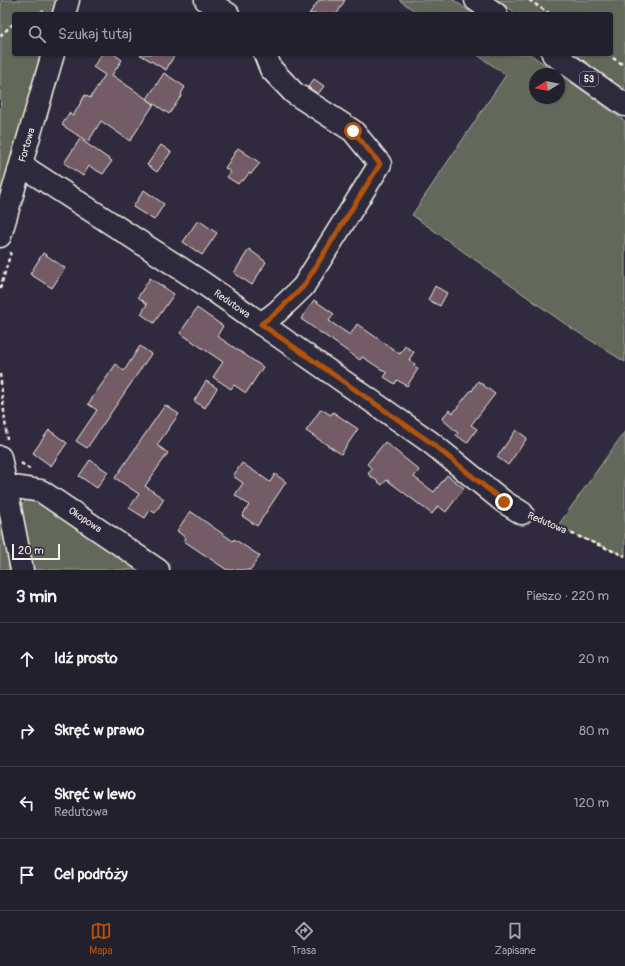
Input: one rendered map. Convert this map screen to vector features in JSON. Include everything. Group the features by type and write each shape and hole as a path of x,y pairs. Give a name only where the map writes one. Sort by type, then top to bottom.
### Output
{"street":[{"path":"65,12 68,0"},
{"path":"206,0 225,12"},
{"path":"476,0 493,12"},
{"name":"Fortowa","path":"0,236 52,56"},
{"path":"261,324 277,312 303,287 380,164 353,131 294,92 271,69 266,56"},
{"name":"53","path":"556,56 625,105"},
{"name":"Redutowa","path":"21,165 196,279 261,324 430,442 504,502 522,513"},
{"path":"0,457 22,570"},
{"name":"Okopowa","path":"6,487 41,491 158,570"}],"path":[{"path":"529,0 547,12"},
{"path":"0,36 12,25"},
{"path":"611,56 625,66"},
{"path":"0,374 6,430 2,431"},
{"name":"Redutowa","path":"522,513 625,556"}],"green space":[{"path":"1,0 61,0 58,12 12,12 12,56 45,56 11,176 6,175 0,193"},
{"path":"399,0 454,0 470,12 416,12"},
{"path":"497,0 625,0 625,90 577,56 613,56 613,12 514,12"},
{"path":"479,56 533,56 550,68 529,68 529,104 565,104 565,78 625,121 625,362 568,326 412,215 506,75"},
{"path":"625,431 625,556 557,527"},
{"path":"27,499 37,499 141,570 29,570 20,526 21,506"},
{"path":"0,500 15,570 0,570"}],"building":[{"path":"319,0 345,0 338,12 310,12"},
{"path":"101,56 117,56 122,60 112,75 154,104 130,141 101,121 88,142 62,125 69,113 73,116 85,95 90,98 105,75 93,67"},
{"path":"142,56 174,56 166,70"},
{"path":"164,73 185,87 181,94 182,95 169,114 147,99"},
{"path":"314,79 324,86 318,94 308,87"},
{"path":"80,139 112,161 103,174 89,166 83,176 64,163"},
{"path":"161,145 171,152 157,172 147,165"},
{"path":"238,148 260,163 251,174 249,173 243,181 241,180 238,184 227,177 231,172 225,168"},
{"path":"144,190 164,204 154,220 133,207"},
{"path":"198,220 217,233 202,255 183,242"},
{"path":"249,249 266,262 252,285 234,273"},
{"path":"43,253 65,268 52,288 30,274"},
{"path":"150,278 174,294 154,323 141,314 147,304 138,297"},
{"path":"435,286 447,293 440,306 428,300"},
{"path":"314,300 334,314 329,321 350,335 357,324 400,354 405,346 414,352 409,360 415,364 414,366 418,369 407,386 397,380 395,384 384,377 387,373 362,357 360,360 301,319"},
{"path":"197,308 223,326 217,336 263,367 246,393 234,385 231,389 213,377 223,362 180,333"},
{"path":"140,346 151,354 87,448 76,441 97,410 88,404 116,364 124,371"},
{"path":"206,381 217,388 205,408 194,401"},
{"path":"478,381 495,394 471,425 477,429 467,443 456,435 458,433 442,419 449,410 453,413 471,390 472,391"},
{"path":"165,405 179,414 157,445 168,453 145,486 164,499 155,513 150,510 145,518 129,508 139,494 115,478"},
{"path":"321,409 331,415 333,412 358,429 341,454 306,431"},
{"path":"49,430 67,443 51,466 33,453"},
{"path":"516,430 527,438 508,465 497,457"},
{"path":"385,442 419,470 414,477 434,492 447,475 464,488 446,512 438,506 432,514 387,480 382,485 368,474 372,469 367,464"},
{"path":"90,460 108,472 97,488 79,476"},
{"path":"242,463 270,482 275,474 286,482 257,526 242,516 249,505 235,495 243,483 233,476"},
{"path":"190,511 233,541 234,539 260,556 250,570 227,570 184,541 186,538 177,531"}],"route":[{"path":"353,131 380,164 303,287 277,312 261,324 430,442 504,502"}]}
